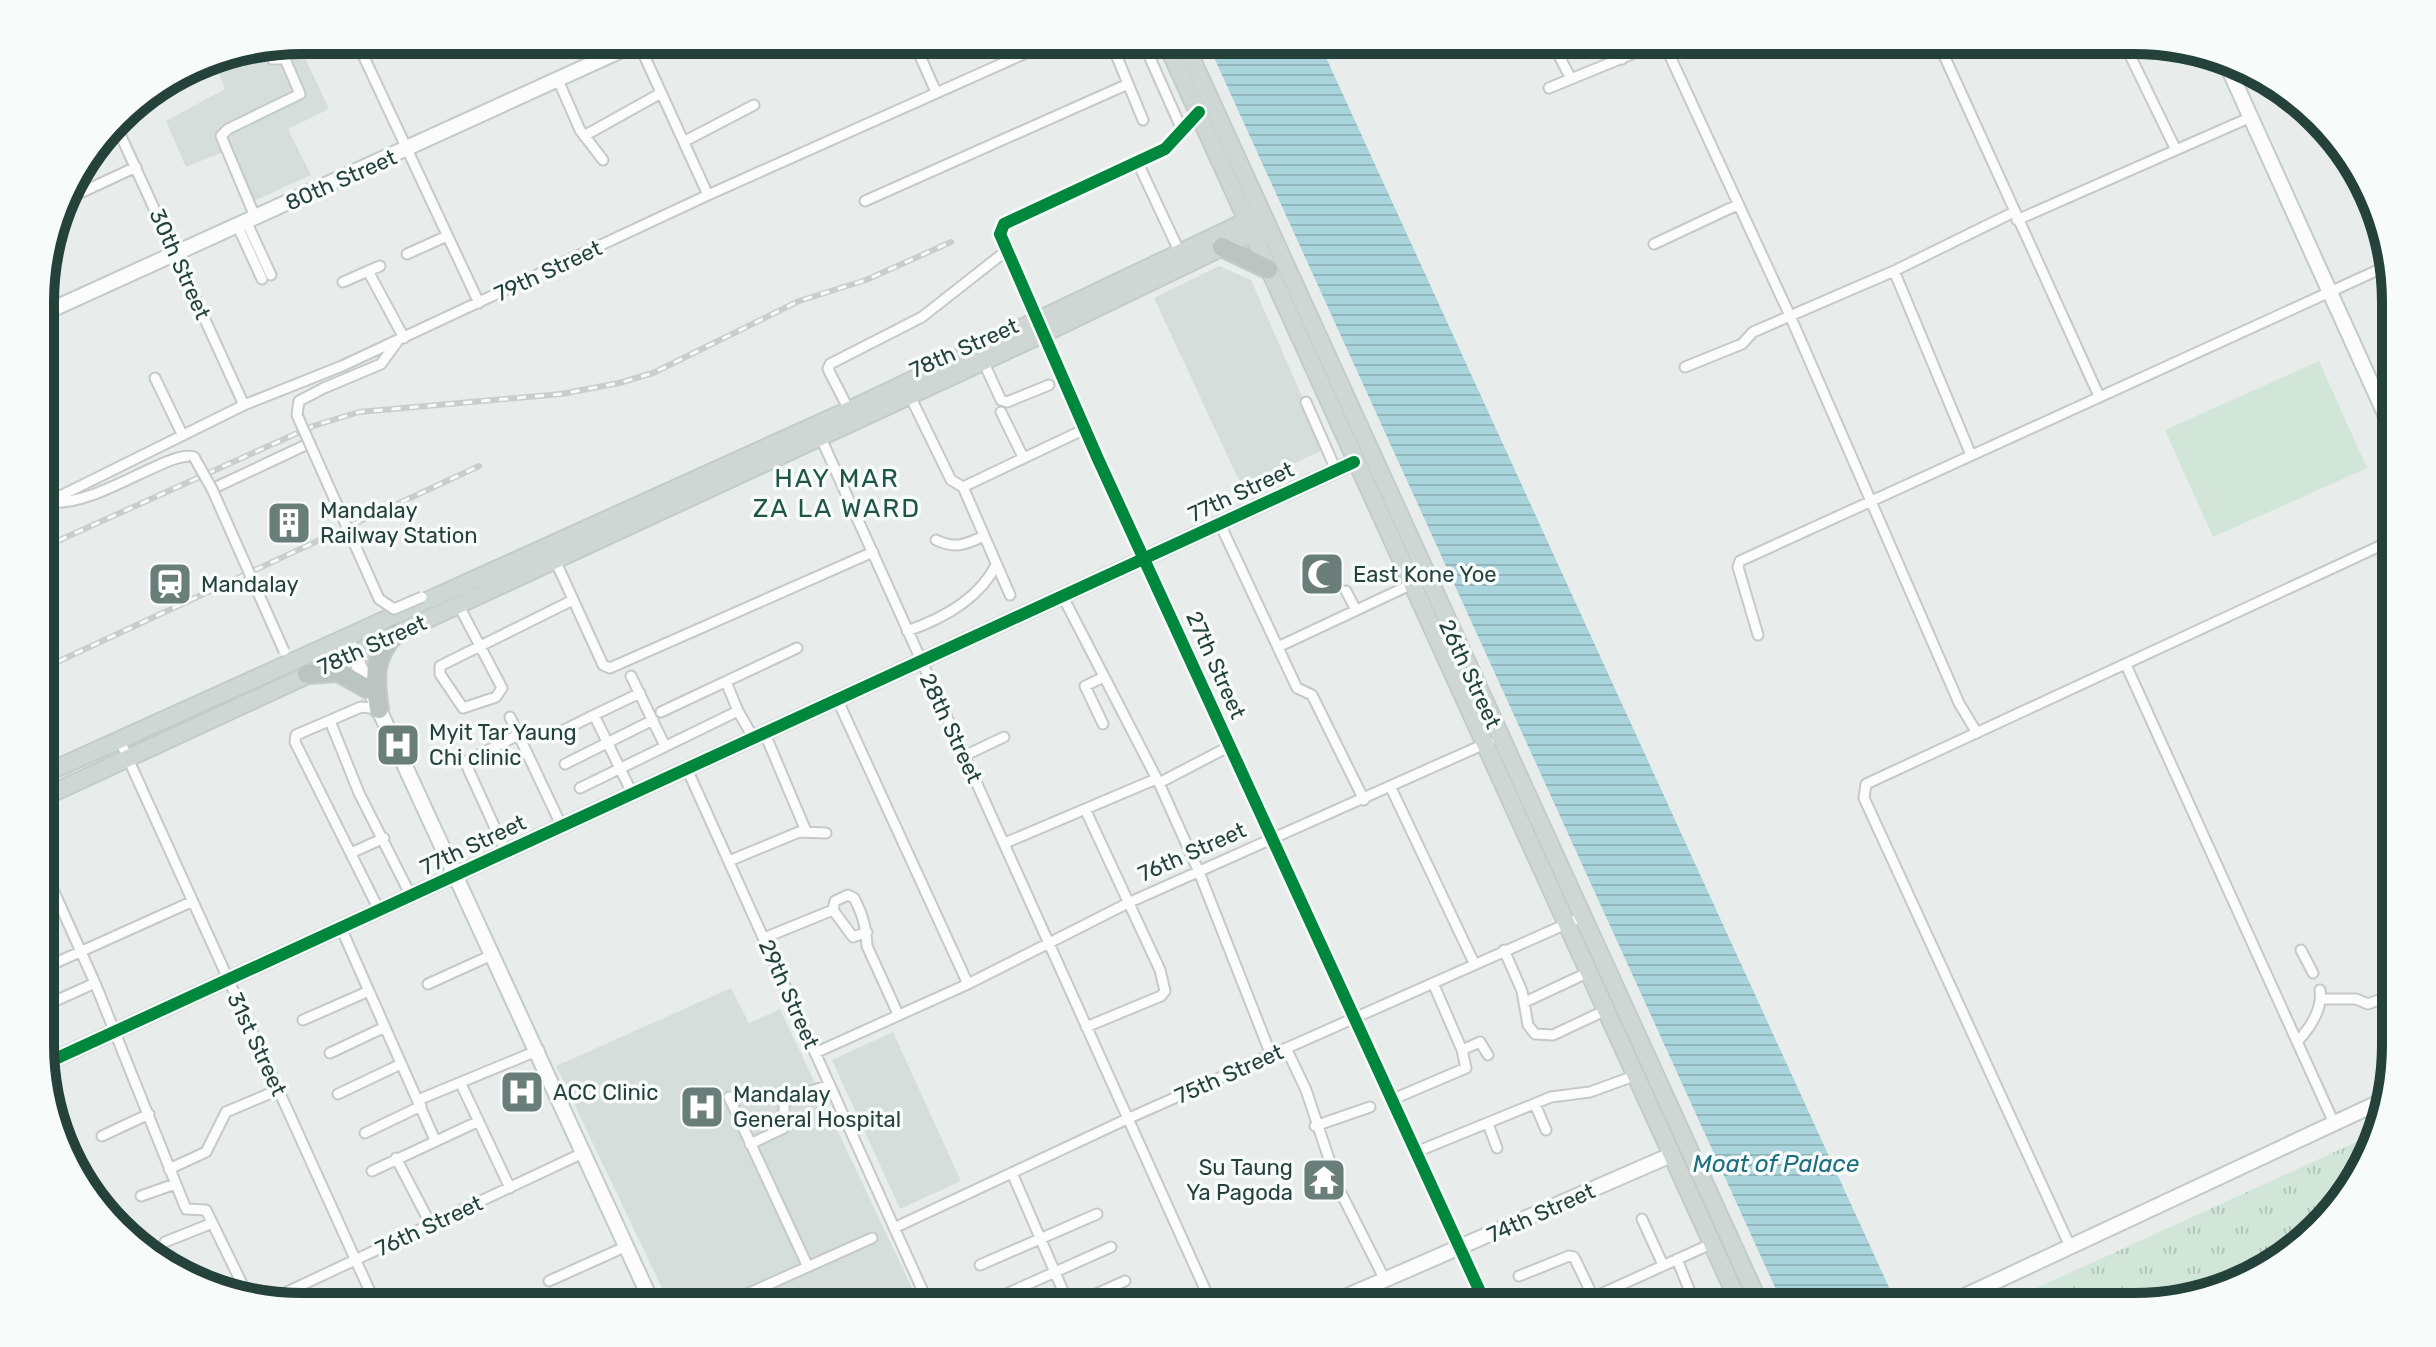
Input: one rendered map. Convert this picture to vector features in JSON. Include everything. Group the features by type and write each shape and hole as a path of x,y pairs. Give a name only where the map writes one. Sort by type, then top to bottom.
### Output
{"highway":[{"path":"1222,247 1268,269"},
{"path":"379,709 375,681 377,659 396,633"},
{"path":"307,674 338,672 370,690"}],"main road":[{"name":"26th Street","path":"1172,55 1257,223 1268,269 1410,585 1582,917 1754,1292"},
{"name":"26th Street","path":"1189,55 1257,223 1493,740 1564,923 1734,1292"},
{"name":"78th Street","path":"54,770 207,701 349,646 396,633 459,606 818,432 849,410 1222,247 1257,223"},
{"name":"78th Street","path":"54,792 307,674 349,646 487,574 983,361 1180,253 1257,223"}],"street":[{"path":"1558,54 1571,79"},
{"path":"1620,54 1622,59"},
{"path":"1549,88 1632,54"},
{"path":"1670,54 1791,318 1810,369 1879,516 1959,703 1977,733"},
{"path":"1943,54 2099,396"},
{"path":"2129,54 2176,150"},
{"path":"363,55 479,303"},
{"name":"80th Street","path":"54,309 408,150 611,55"},
{"path":"646,55 708,195"},
{"path":"919,55 936,92"},
{"name":"79th Street","path":"54,500 244,405 402,339 708,195 1022,55"},
{"path":"1116,55 1143,120"},
{"path":"1148,55 1182,130"},
{"path":"266,277 221,136 228,129 300,94 285,59 271,57"},
{"path":"2231,74 2381,405"},
{"path":"558,80 584,136 603,160"},
{"path":"865,201 1128,84"},
{"path":"584,136 661,93"},
{"path":"685,141 754,105"},
{"path":"849,410 828,369 830,364 922,317 1006,251 1000,234 1004,224 1169,146 1199,112"},
{"path":"1685,367 1742,344 1753,332 2251,117"},
{"name":"30th Street","path":"120,133 244,405"},
{"path":"1137,161 1180,253"},
{"path":"80,193 136,167"},
{"path":"1654,244 1737,205"},
{"path":"407,254 447,236"},
{"name":"27th Street","path":"1006,251 1274,837 1352,1019 1480,1292"},
{"path":"343,282 380,266"},
{"path":"1758,635 1748,608 1740,561 2379,270"},
{"path":"368,271 402,339 381,364 302,398 297,405 297,415 382,604 394,609 487,574"},
{"path":"1894,271 1971,455"},
{"path":"983,361 1001,400 1007,402 1049,385"},
{"path":"155,378 182,434"},
{"path":"909,394 951,480 963,487 982,537 1010,595"},
{"path":"1306,402 1336,470"},
{"path":"1001,412 1023,457"},
{"path":"963,487 1085,429"},
{"name":"28th Street","path":"818,432 1206,1293"},
{"path":"212,489 310,443"},
{"path":"54,504 92,497 189,455 198,460 283,644 280,660 213,694 207,701"},
{"name":"77th Street","path":"55,1059 632,793 921,664 1354,462"},
{"path":"1220,524 1280,646 1297,688 1312,695 1364,800"},
{"path":"936,540 949,546 963,546 982,537"},
{"path":"2069,1244 1864,793 1871,780 2381,546"},
{"path":"555,560 603,665 610,668 873,552"},
{"path":"907,631 952,610 983,587 996,565"},
{"path":"1280,646 1410,585"},
{"path":"1346,591 1356,610"},
{"path":"1063,597 1157,781 1199,872 1271,1055"},
{"path":"459,606 480,645 502,688 501,693 463,708 439,670 480,645 573,600"},
{"path":"349,646 539,1050 648,1293"},
{"path":"661,712 797,648"},
{"path":"2126,665 2334,1123"},
{"path":"631,676 665,746"},
{"path":"1103,724 1085,686 1104,677"},
{"path":"726,682 738,711 760,737 806,831"},
{"path":"552,736 640,693"},
{"path":"838,701 968,984"},
{"path":"379,709 361,707 296,735 295,742 379,910"},
{"path":"580,788 738,711"},
{"path":"594,715 632,793"},
{"path":"510,717 562,827"},
{"path":"565,764 653,720"},
{"path":"330,721 359,793 411,896"},
{"path":"506,852 465,762 518,735"},
{"path":"964,756 1004,737"},
{"name":"76th Street","path":"815,1053 968,984 1128,903 1493,740"},
{"name":"31st Street","path":"120,741 371,1293"},
{"path":"1005,843 1157,781 1230,746"},
{"name":"29th Street","path":"687,769 923,1293"},
{"path":"1391,788 1474,963"},
{"path":"1085,809 1160,970 1165,991 1161,996 1086,1027"},
{"path":"729,861 806,831 826,833"},
{"path":"351,853 384,838"},
{"path":"54,891 116,1033 186,1209 204,1208 243,1286"},
{"path":"833,910 835,901 851,895 867,932 867,946 898,1014"},
{"path":"54,964 191,902"},
{"path":"764,938 833,910"},
{"path":"833,910 855,938 867,932"},
{"name":"75th Street","path":"894,1228 1127,1119 1582,917"},
{"path":"341,928 435,1140"},
{"path":"1504,950 1525,1002 1528,1025 1542,1037 1604,1011"},
{"path":"2301,950 2313,973"},
{"path":"428,984 494,954"},
{"path":"1525,1002 1587,973"},
{"path":"54,1002 95,983"},
{"path":"1391,1100 1466,1068 1462,1050 1433,983"},
{"path":"303,1020 369,991"},
{"path":"2297,1042 2312,1022 2320,995 2356,999 2368,1004 2381,999"},
{"path":"330,1053 385,1027"},
{"path":"1462,1050 1480,1042 1488,1055"},
{"path":"1286,1048 1306,1090 1315,1126 1339,1189 1384,1278"},
{"path":"365,1133 419,1103 539,1050"},
{"path":"338,1094 401,1064"},
{"path":"1416,1152 1535,1104 1590,1092 1634,1076"},
{"path":"461,1084 510,1188"},
{"path":"750,1144 784,1128 784,1104 789,1098 830,1085"},
{"path":"169,1169 206,1152 226,1112 278,1090"},
{"path":"729,1097 808,1267"},
{"path":"1535,1104 1546,1130"},
{"path":"1971,1292 2375,1104"},
{"path":"1315,1126 1370,1107"},
{"path":"102,1136 149,1114"},
{"path":"372,1171 477,1122"},
{"path":"1488,1124 1497,1148"},
{"name":"76th Street","path":"287,1292 585,1152"},
{"name":"74th Street","path":"1353,1292 1671,1155"},
{"path":"396,1158 431,1225"},
{"path":"1012,1173 1063,1293"},
{"path":"141,1196 175,1184"},
{"path":"980,1265 1097,1214"},
{"path":"1642,1219 1663,1265"},
{"path":"165,1242 210,1224"},
{"path":"750,1293 872,1238"},
{"path":"1601,1292 1711,1244"},
{"path":"549,1281 627,1246"},
{"path":"1009,1293 1111,1247"},
{"path":"1519,1276 1569,1256 1574,1257 1591,1292"},
{"path":"1677,1259 1690,1292"},
{"path":"1099,1293 1125,1281"}],"shaded area":[{"path":"304,55 329,109 288,129 311,175 245,205 223,152 186,167 166,121 225,89 217,69 253,59"},
{"path":"1219,266 1251,280 1325,449 1242,487 1154,298"},
{"name":"Mandalay General Hospital","path":"731,988 749,1023 780,1009 914,1293 664,1293 556,1066"},
{"path":"893,1032 961,1181 900,1209 832,1060"}],"green space":[{"path":"2319,361 2367,468 2213,537 2165,430"},
{"path":"2363,1139 2331,1196 2298,1232 2244,1267 2214,1280 2150,1292 2028,1292"}],"water":[{"name":"Moat of Palace","path":"1213,54 1325,54 1891,1292 1777,1292"}],"railway":[{"path":"54,543 313,426 359,412 561,394 653,373 799,301 866,280 951,242"},
{"path":"54,663 479,466"}],"cycle path":[{"path":"1199,112 1165,149 1004,224 1000,234 1098,459 1480,1292"},
{"path":"55,1059 1354,462"}],"place":[{"name":"Mandalay Railway Station","path":"289,523"},
{"name":"East Kone Yoe","path":"1322,574"},
{"name":"Mandalay","path":"170,584"},
{"name":"Myit Tar Yaung Chi clinic","path":"398,745"},
{"name":"ACC Clinic","path":"522,1092"},
{"name":"Mandalay General Hospital","path":"702,1107"},
{"name":"Su Taung Ya Pagoda","path":"1324,1180"}],"district":[{"name":"HAY MAR ZA LA WARD","path":"837,493"}]}
